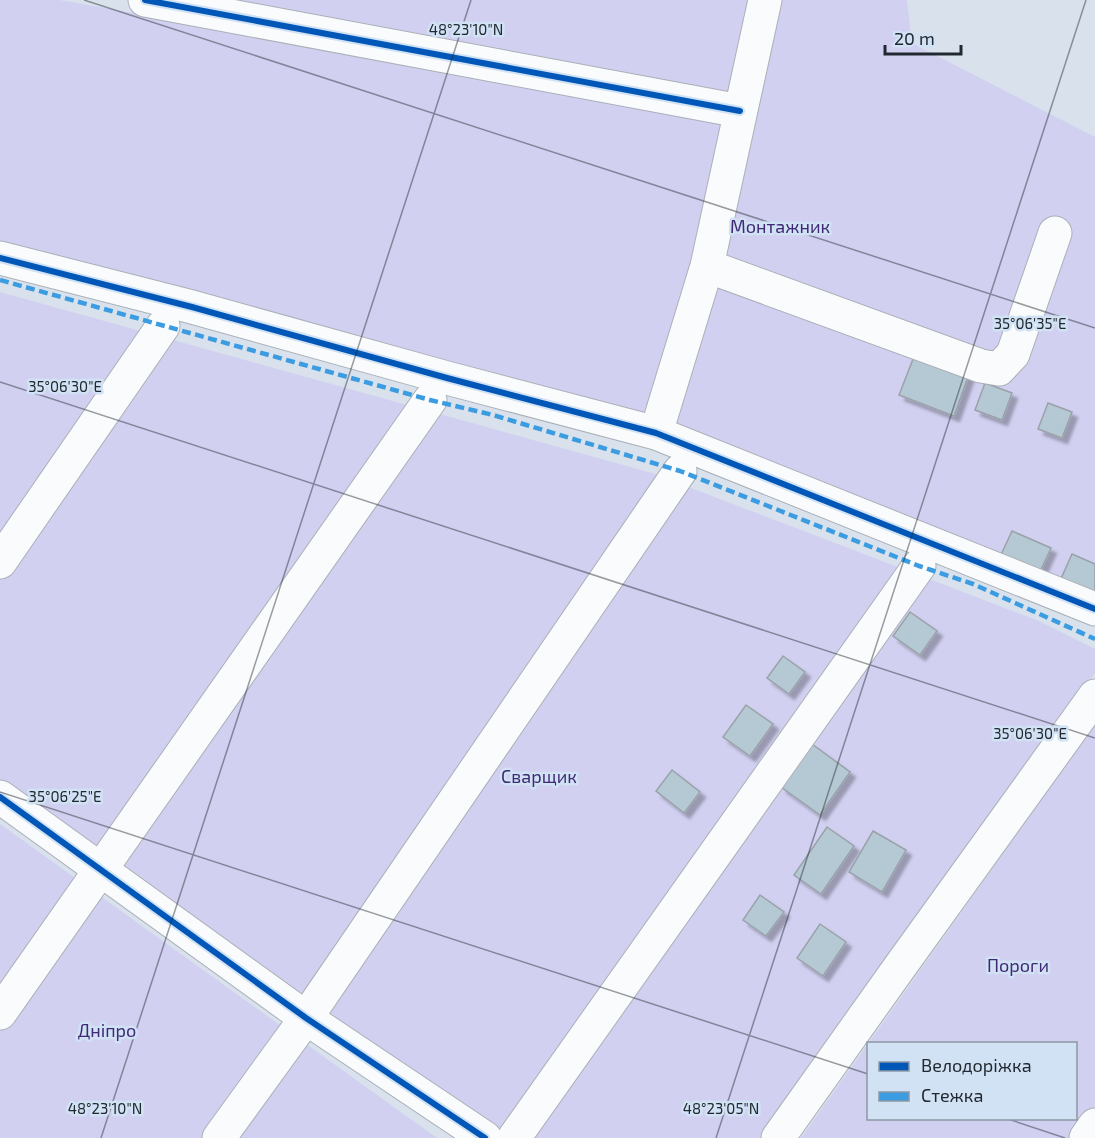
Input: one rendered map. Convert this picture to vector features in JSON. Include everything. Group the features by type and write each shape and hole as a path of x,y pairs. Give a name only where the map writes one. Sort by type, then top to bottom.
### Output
{"street":[{"path":"146,0 740,111"},
{"path":"656,433 707,266 765,0"},
{"path":"707,266 981,366 999,369 1013,354 1055,233"},
{"path":"0,258 192,307 656,433 1095,609"},
{"path":"0,562 163,326"},
{"path":"0,1013 430,400"},
{"path":"219,1138 306,1018 680,471"},
{"path":"514,1138 919,566"},
{"path":"778,1138 1095,696"},
{"path":"0,797 306,1018 485,1138"},
{"path":"1086,1138 1095,1125"}],"green space":[{"name":"Монтажник","path":"0,0 60,0 490,76 193,0 907,0 912,43 1095,137 1095,602 894,524 0,243"},
{"name":"Сварщик","path":"0,292 652,473 1039,621 1095,649 1095,673 771,1138 491,1138 0,795"},
{"name":"Пороги","path":"1095,724 1095,1107 1073,1138 801,1138 867,1045 867,1120 1077,1120 1077,1042 869,1042"},
{"name":"Дніпро","path":"0,824 7,829 437,1138 0,1138"}],"building":[{"path":"915,354 969,374 954,416 899,395"},
{"path":"985,383 1012,393 1002,420 975,410"},
{"path":"1048,403 1072,412 1062,438 1038,429"},
{"path":"1012,531 1051,548 1038,576 999,559"},
{"path":"1072,554 1095,564 1095,597 1060,581"},
{"path":"910,612 937,631 920,655 893,636"},
{"path":"783,656 805,672 789,694 767,678"},
{"path":"746,705 773,724 750,756 723,737"},
{"path":"812,744 850,772 820,815 781,787"},
{"path":"672,770 700,792 684,813 656,791"},
{"path":"827,827 854,846 821,894 794,875"},
{"path":"873,831 906,850 882,892 849,872"},
{"path":"760,895 784,912 766,936 743,920"},
{"path":"820,924 846,942 823,976 797,958"}],"marked path":[{"path":"0,280 430,400 493,415 680,471 919,566 973,584 1095,639"}],"cycle path":[{"path":"145,0 740,111"},
{"path":"0,258 192,307 656,433 1095,609"},
{"path":"0,797 306,1018 485,1138"}]}
